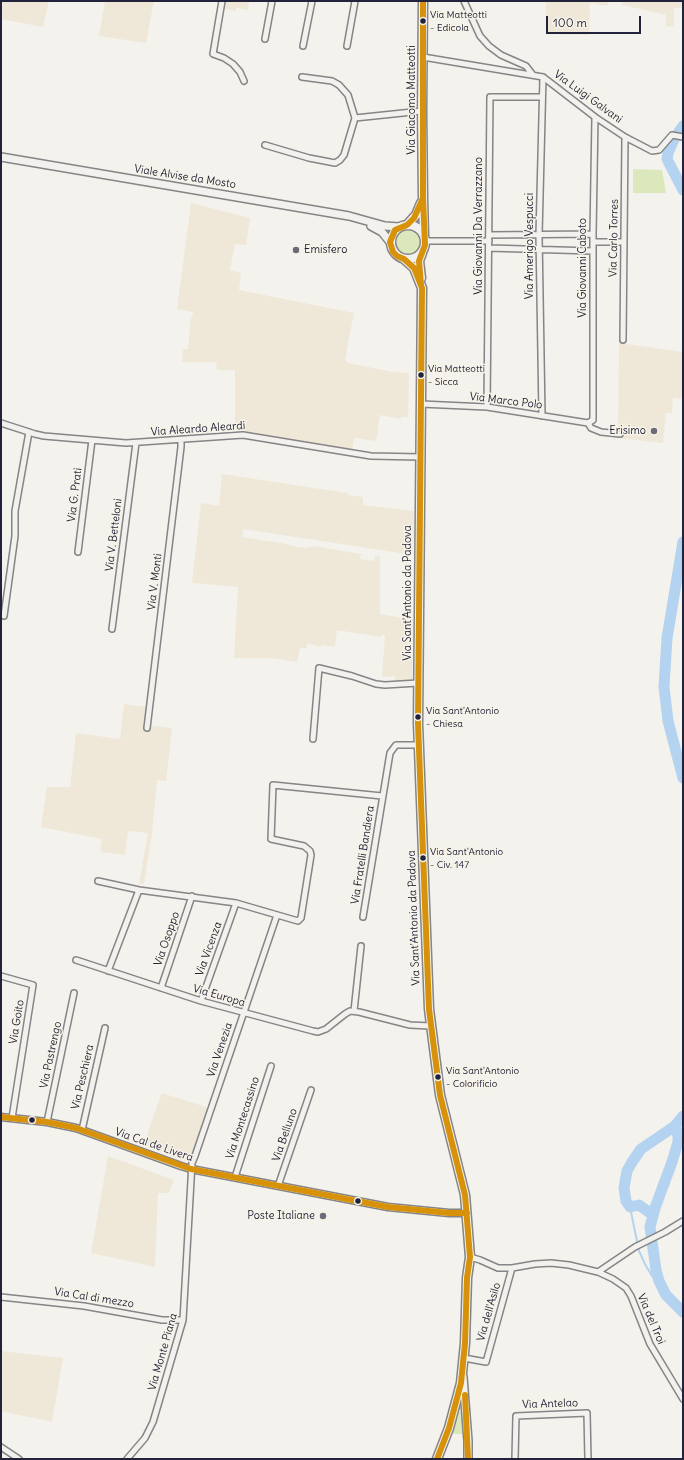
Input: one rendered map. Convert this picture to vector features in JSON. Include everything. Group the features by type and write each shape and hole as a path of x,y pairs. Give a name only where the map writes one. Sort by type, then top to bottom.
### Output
{"main road":[{"name":"Via Giacomo Matteotti","path":"424,1 422,198 425,238"},
{"name":"Viale Alvise da Mosto","path":"3,159 193,188 349,216 385,226 403,226"},
{"name":"Via Giacomo Matteotti","path":"403,226 416,215 422,198"},
{"name":"Viale Alvise da Mosto","path":"359,219 382,232 390,242"},
{"path":"403,226 417,228 425,238 424,249 419,261 421,285 414,268 393,252 390,242 393,234 403,226"},
{"path":"404,259 413,259 422,253"},
{"name":"Via Sant'Antonio da Padova","path":"421,285 418,684 430,1026 440,1094 462,1180 467,1213 470,1257 466,1282 464,1358 459,1391 454,1413 436,1459"},
{"path":"462,1373 468,1441 468,1459"}],"street":[{"path":"222,1 213,54 224,58 233,64 240,72 244,81"},
{"path":"265,39 272,1"},
{"path":"303,46 312,1"},
{"path":"347,46 355,1"},
{"path":"464,1 480,36 489,46 501,55 526,66 533,75"},
{"name":"Via Luigi Galvani","path":"423,57 543,77 625,137 652,151 659,150 672,135 682,137"},
{"path":"265,145 309,158 335,163 344,155 355,118 348,96 339,85 332,81 302,77"},
{"name":"Via Amerigo Vespucci","path":"542,416 539,235 543,77"},
{"name":"Via Giovanni Da Verrazzano","path":"487,408 490,97 542,96"},
{"path":"355,118 422,111"},
{"name":"Via Giovanni Caboto","path":"590,421 595,116"},
{"name":"Via Carlo Torres","path":"623,340 625,137"},
{"path":"489,235 592,234"},
{"path":"425,238 489,241"},
{"path":"592,242 624,242"},
{"path":"489,248 593,251"},
{"name":"Via Marco Polo","path":"421,404 487,408 590,421 591,428 601,432 620,434"},
{"name":"Via Aleardo Aleardi","path":"1,423 44,436 92,440 136,443 231,435 248,435 371,456 420,457"},
{"path":"4,616 15,536 15,511 28,432"},
{"name":"Via G. Prati","path":"78,552 92,440"},
{"name":"Via V. Monti","path":"147,728 181,440"},
{"name":"Via V. Betteloni","path":"112,629 136,443"},
{"path":"313,739 319,668 352,676 376,684 418,684"},
{"name":"Via Fratelli Bandiera","path":"363,917 382,796 391,750 396,745 419,745"},
{"name":"Via Fratelli Bandiera","path":"277,915 293,921 298,921 301,918 311,855 308,847 271,839 273,785 382,796"},
{"path":"98,881 139,890 236,903 277,915"},
{"path":"108,971 139,890"},
{"name":"Via Osoppo","path":"161,988 192,896"},
{"name":"Via Vicenza","path":"201,1001 236,903"},
{"name":"Via Venezia","path":"191,1169 277,915"},
{"path":"361,946 354,1011 410,1025 430,1026"},
{"name":"Via Europa","path":"76,960 201,1001 318,1032 326,1029 347,1012 354,1011"},
{"name":"Via Goito","path":"1,976 33,985 12,1118"},
{"name":"Via Pastrengo","path":"47,1122 74,993"},
{"name":"Via Peschiera","path":"82,1130 105,1028"},
{"name":"Via Montecassino","path":"234,1177 271,1066"},
{"name":"Via Belluno","path":"278,1186 311,1090"},
{"name":"Via Cal de Livera","path":"1,1117 47,1122 82,1130 191,1169 394,1208 449,1213 467,1213"},
{"name":"Via Monte Piana","path":"127,1459 145,1438 153,1422 183,1320 191,1169"},
{"path":"470,1257 498,1268 512,1268 551,1263 569,1265 598,1272 637,1246 683,1221"},
{"name":"Via dell'Asilo","path":"464,1358 486,1362 512,1268"},
{"name":"Via del Troi","path":"598,1272 613,1279 626,1288 631,1296 650,1344 683,1399"},
{"name":"Via Cal di mezzo","path":"1,1297 84,1306 162,1320 183,1320"},
{"name":"Via Antelao","path":"515,1459 516,1416 587,1413 588,1459"},
{"path":"2,1448 19,1459"}],"shaded area":[{"path":"1,1 49,1 43,27 1,19"},
{"path":"105,1 154,1 146,43 99,36"},
{"path":"224,1 249,1 248,10 236,8 236,11 222,8"},
{"path":"546,1 609,1 607,6 590,3 589,34 587,35 546,34"},
{"path":"622,1 683,1 683,8 674,8 674,27 666,26 666,15 623,5"},
{"path":"191,203 250,218 246,245 235,244 230,270 241,273 239,290 354,313 345,359 348,363 393,372 409,373 408,417 401,417 401,419 380,415 376,441 354,438 352,451 235,430 235,370 217,370 216,362 182,362 183,349 188,349 191,317 193,312 177,309"},
{"path":"619,343 683,352 683,399 673,398 672,413 666,413 663,443 618,438"},
{"path":"222,474 347,493 348,495 363,497 363,505 414,511 413,555 243,529 242,537 297,547 307,548 314,546 361,554 360,559 374,561 375,556 380,557 380,614 413,620 412,683 395,683 395,676 382,677 385,635 382,635 381,637 337,630 335,647 322,645 321,647 307,643 307,648 300,648 297,662 271,658 234,658 238,587 192,583 201,503 219,506"},
{"path":"124,704 148,707 145,725 172,728 166,781 157,780 152,833 144,884 139,884 148,833 128,831 125,855 101,852 102,839 41,827 47,787 70,787 76,733 120,739"},
{"path":"162,1093 209,1108 193,1155 187,1160 184,1161 143,1145"},
{"path":"108,1156 174,1180 169,1193 158,1193 155,1267 91,1253"},
{"path":"1,1351 63,1358 52,1422 1,1411"}],"green space":[{"path":"633,169 662,170 666,193 633,193"},
{"path":"408,228 418,232 422,242 418,252 408,256 398,252 394,242 398,232"},
{"path":"459,1412 463,1412 463,1434 452,1434"}],"waterway":[{"path":"683,126 674,139 667,159 683,190"},
{"path":"683,542 667,638 664,687 668,721 683,778"},
{"path":"683,1116 675,1126 678,1135 678,1142 650,1227 659,1281 666,1295 683,1312"},
{"path":"653,1215 639,1205 630,1207 626,1201 624,1188 627,1171 641,1149 675,1126"},
{"path":"630,1207 639,1251 652,1276 658,1280"}],"transit line":[{"path":"421,285 419,261 425,245 423,198 423,1"},
{"path":"423,198 414,218 407,225 395,230 390,242 393,252 414,268 422,288 418,723 429,1009 440,1095 465,1195 470,1257 467,1278 465,1343 461,1383 449,1428 437,1459"},
{"path":"1,1117 47,1122 76,1128 191,1169 388,1207 449,1213 467,1213"},
{"path":"465,1395 468,1459"}],"place":[{"name":"Via Matteotti - Edicola","path":"423,21"},
{"name":"Emisfero","path":"296,250"},
{"name":"Via Matteotti - Sicca","path":"421,375"},
{"name":"Erisimo","path":"654,431"},
{"name":"Via Sant'Antonio - Chiesa","path":"418,717"},
{"name":"Via Sant'Antonio - Civ. 147","path":"423,858"},
{"name":"Via Sant'Antonio - Colorificio","path":"438,1077"},
{"name":"Poste Italiane","path":"323,1216"}]}
